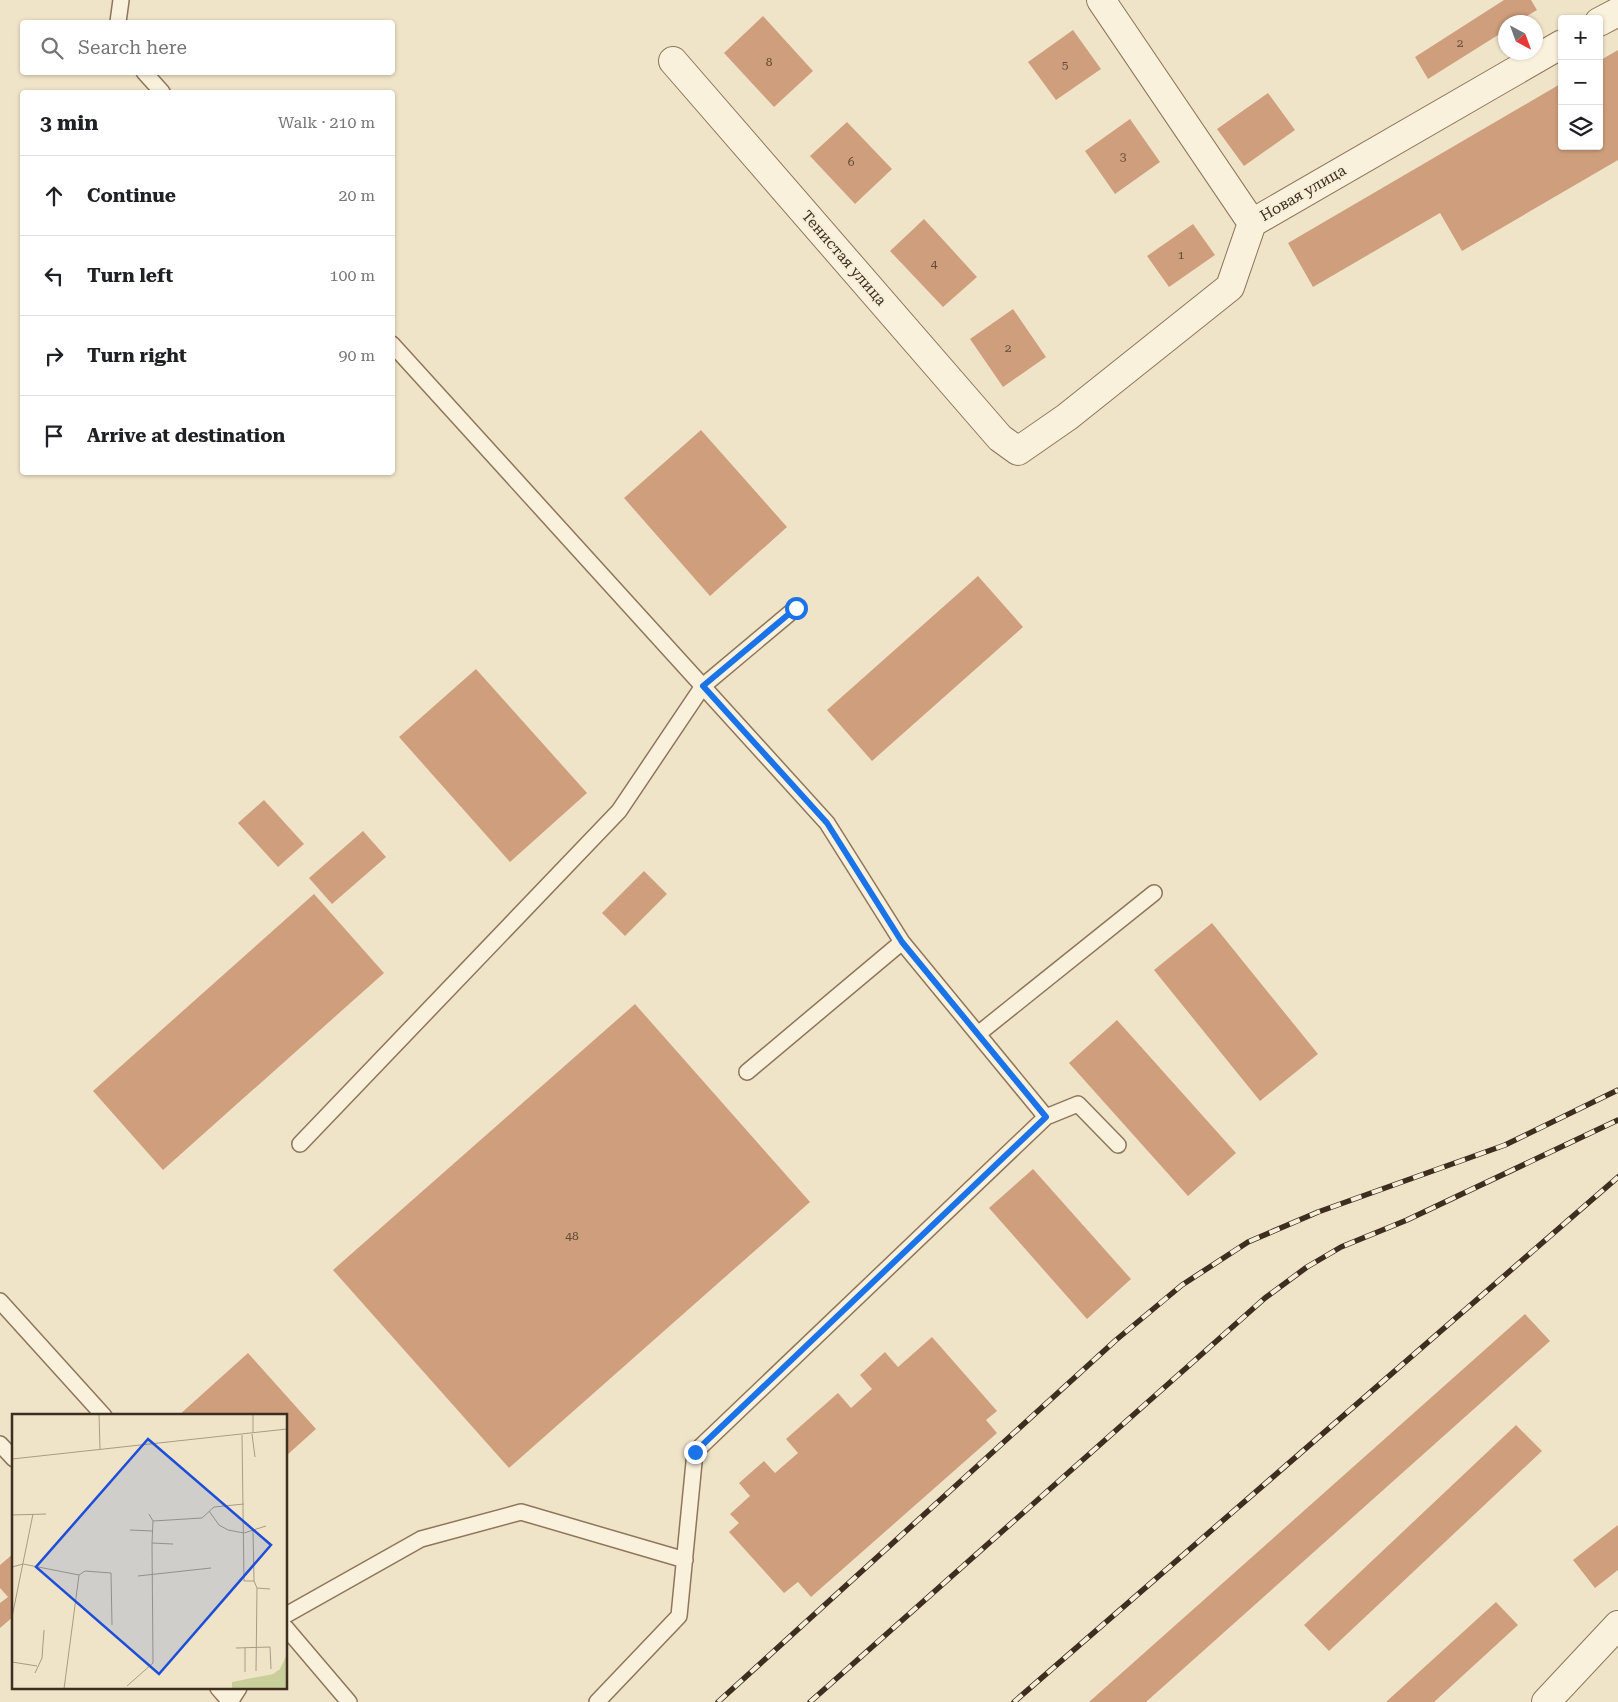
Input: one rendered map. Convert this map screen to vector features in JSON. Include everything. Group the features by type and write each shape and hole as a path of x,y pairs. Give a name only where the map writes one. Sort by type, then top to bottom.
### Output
{"street":[{"name":"Новая улица","path":"1101,0 1252,223 1558,46"},
{"path":"1603,20 1618,12"},
{"name":"Тенистая улица","path":"674,61 1000,438 1018,451 1067,417 1230,287 1252,223"},
{"path":"1546,1702 1618,1625"}],"lane":[{"path":"118,20 121,0"},
{"path":"147,75 160,90"},
{"path":"395,347 827,823 902,942 1046,1117"},
{"path":"300,1144 619,811 703,686 796,608"},
{"path":"978,1034 1154,892"},
{"path":"747,1072 902,942"},
{"path":"597,1702 680,1616 695,1452 1046,1117 1078,1104 1118,1145"},
{"path":"0,1301 102,1414"},
{"path":"0,1444 12,1457"},
{"path":"288,1614 421,1539 521,1512 685,1560"},
{"path":"288,1630 348,1702"},
{"path":"220,1690 230,1702 237,1690"}],"building":[{"path":"1504,0 1531,0 1537,10 1529,15 1498,15 1498,35 1428,79 1415,57"},
{"path":"763,16 813,71 774,107 724,53"},
{"path":"1073,30 1101,69 1056,100 1028,62"},
{"path":"1618,50 1618,160 1462,251 1440,213 1313,287 1288,243 1558,85 1558,150 1603,150 1603,59"},
{"path":"1268,93 1295,130 1244,166 1217,129"},
{"path":"1130,119 1160,162 1115,194 1085,151"},
{"path":"847,122 892,169 855,204 810,156"},
{"path":"924,219 977,277 943,307 890,251"},
{"path":"1193,224 1215,255 1169,287 1147,256"},
{"path":"1013,309 1046,357 1003,387 970,339"},
{"path":"701,430 787,527 710,596 624,498"},
{"path":"978,576 1023,627 872,761 827,710"},
{"path":"476,669 587,793 510,862 399,737"},
{"path":"264,800 304,844 278,867 238,823"},
{"path":"363,831 386,857 332,904 309,878"},
{"path":"644,871 667,894 625,936 602,913"},
{"path":"314,894 384,973 163,1170 93,1091"},
{"path":"1212,923 1318,1054 1260,1101 1154,970"},
{"path":"635,1004 810,1202 509,1468 333,1270"},
{"path":"1117,1020 1236,1153 1188,1196 1069,1063"},
{"path":"1033,1169 1131,1279 1087,1319 989,1208"},
{"path":"1525,1314 1550,1341 1146,1702 1089,1702"},
{"path":"932,1337 997,1411 986,1420 997,1433 811,1597 798,1582 784,1593 729,1532 739,1523 730,1514 750,1496 739,1483 764,1461 775,1473 798,1453 786,1439 838,1393 851,1408 872,1389 860,1375 885,1352 898,1367"},
{"path":"248,1353 316,1429 288,1454 288,1414 180,1414"},
{"path":"1516,1425 1542,1451 1329,1651 1304,1625"},
{"path":"1618,1525 1618,1570 1595,1588 1573,1560"},
{"path":"12,1555 12,1618 0,1628 0,1603 8,1597 0,1588 0,1565"},
{"path":"1496,1602 1518,1625 1434,1702 1386,1702"}],"railway":[{"path":"718,1702 1116,1340 1182,1285 1248,1242 1318,1212 1505,1145 1618,1090"},
{"path":"810,1702 1265,1298 1307,1267 1341,1247 1407,1220 1618,1120"},
{"path":"1014,1702 1618,1177"}],"route":[{"path":"695,1452 1046,1117 902,942 827,823 703,686 796,608"}]}
